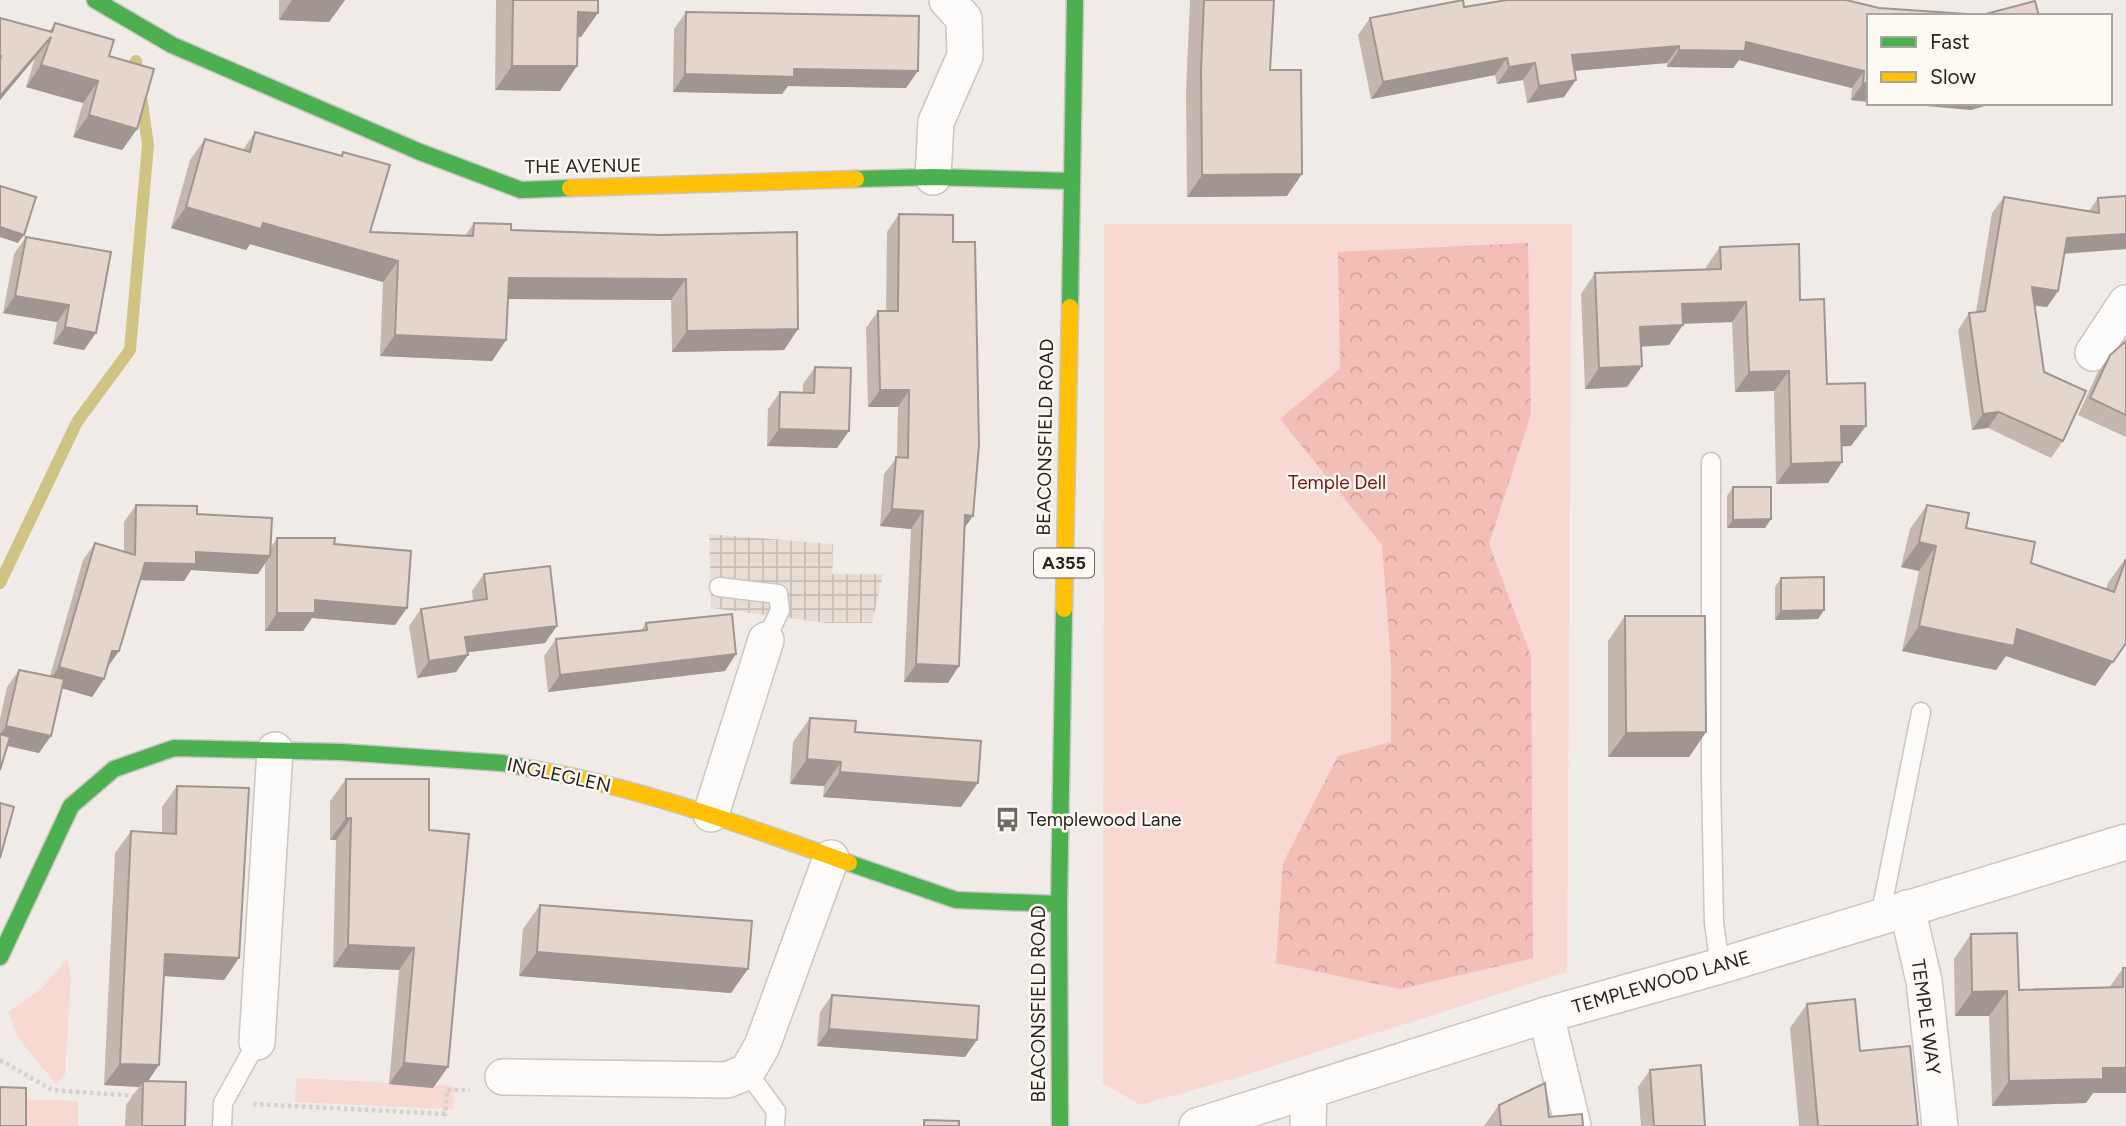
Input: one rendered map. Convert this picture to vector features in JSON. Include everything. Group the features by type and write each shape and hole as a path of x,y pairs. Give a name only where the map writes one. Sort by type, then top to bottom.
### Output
{"street":[{"name":"THE AVENUE","path":"95,0 172,44 420,152 521,190 933,177 1070,181"},
{"path":"933,177 936,122 965,56 964,19 947,0"},
{"name":"BEACONSFIELD ROAD","path":"1060,1126 1059,904 1075,0"},
{"path":"2093,353 2126,303"},
{"path":"712,814 766,640"},
{"name":"INGLEGLEN","path":"0,957 71,806 114,769 174,748 275,750 502,763 586,778 712,814 956,900 1059,904"},
{"path":"257,1042 275,750"},
{"name":"TEMPLEWOOD LANE","path":"1197,1126 1546,1015 1720,966 2126,842"},
{"path":"503,1077 727,1080 747,1072 762,1046 831,858"},
{"name":"TEMPLE WAY","path":"1894,913 1924,981 1940,1126"},
{"path":"1546,1015 1573,1126"},
{"path":"1308,1126 1309,1091"}],"lane":[{"path":"1711,462 1711,777 1714,923 1720,966"},
{"path":"719,587 778,594 780,610 766,640"},
{"path":"1894,913 1921,712"},
{"path":"222,1126 223,1103 257,1042"},
{"path":"747,1072 776,1111 775,1126"}],"shaded area":[{"path":"709,534 833,544 832,574 883,574 872,623 827,623 711,608"}],"green space":[{"name":"Temple Dell","path":"1104,224 1572,224 1567,972 1239,1077 1140,1105 1103,1083"},
{"path":"1528,243 1531,414 1489,544 1531,656 1533,958 1400,989 1276,963 1283,863 1338,756 1391,742 1391,664 1382,545 1280,419 1340,369 1338,252"},
{"path":"67,959 71,976 65,1075 56,1084 19,1039 8,1012 41,989"},
{"path":"296,1078 454,1086 453,1109 295,1102"},
{"path":"16,1099 78,1101 78,1126 16,1126"}],"building":[{"path":"513,0 598,0 598,13 578,12 577,66 512,66"},
{"path":"1204,0 1274,0 1270,70 1301,70 1302,174 1202,175 1201,70"},
{"path":"1463,0 1464,7 1507,0 1846,0 1879,8 1967,14 1867,14 1867,83 1863,83 1864,71 1746,42 1745,51 1679,50 1679,46 1572,55 1576,80 1539,86 1535,63 1509,67 1507,58 1383,82 1370,18"},
{"path":"2035,1 2038,14 1986,14"},
{"path":"686,12 919,16 918,71 794,69 794,77 685,74"},
{"path":"0,18 52,32 55,23 114,40 109,56 154,69 137,129 89,115 98,81 41,65 51,37 0,96"},
{"path":"255,132 342,156 343,152 390,165 370,232 473,236 474,223 511,224 511,230 660,235 797,232 798,329 687,331 686,279 509,278 506,340 395,335 398,261 263,223 261,229 186,207 205,139 250,152"},
{"path":"0,186 36,197 24,235 0,227"},
{"path":"2126,196 2126,234 2067,238 2058,291 2032,287 2044,372 2086,391 2063,441 1999,412 1983,414 1969,313 1985,311 2004,197 2099,213 2098,198"},
{"path":"899,214 953,215 953,242 975,242 979,445 973,516 965,515 959,666 916,664 923,511 892,509 896,457 908,458 909,390 880,390 878,311 898,311"},
{"path":"26,237 111,252 96,333 65,327 69,305 15,296"},
{"path":"1799,244 1800,300 1824,299 1827,384 1865,383 1866,426 1841,426 1842,462 1791,464 1789,371 1749,372 1746,302 1682,304 1683,325 1640,327 1642,366 1599,368 1595,273 1721,269 1720,247"},
{"path":"2126,341 2126,415 2090,398 2110,355"},
{"path":"815,367 851,368 849,431 779,429 780,392 814,393"},
{"path":"1733,487 1771,487 1771,519 1733,520"},
{"path":"136,505 197,506 197,514 272,518 270,556 196,552 196,564 145,563 119,651 112,651 104,679 59,667 95,543 135,555"},
{"path":"1927,505 1969,513 1966,528 2035,542 2031,563 2114,592 2126,559 2126,643 2113,662 2017,629 2014,646 1919,626 1936,546 1919,542"},
{"path":"277,538 335,538 334,544 411,551 407,608 315,600 315,613 277,613"},
{"path":"550,566 557,626 465,637 468,655 429,661 421,609 487,599 484,574"},
{"path":"1824,577 1824,610 1781,611 1781,578"},
{"path":"732,614 736,654 560,675 556,639 647,630 646,623"},
{"path":"1625,616 1705,616 1706,732 1626,733"},
{"path":"19,670 64,679 51,736 6,726"},
{"path":"810,718 856,721 855,732 981,741 978,783 840,772 841,762 807,759"},
{"path":"0,734 10,737 0,770"},
{"path":"346,779 429,779 429,830 469,834 448,1067 404,1063 414,948 348,945 351,818 346,818"},
{"path":"177,786 249,788 239,958 165,954 159,1065 120,1064 131,831 176,834"},
{"path":"0,803 14,807 0,858"},
{"path":"540,905 752,921 748,969 537,952"},
{"path":"2017,933 2019,990 2123,987 2123,968 2126,968 2126,1068 2103,1068 2103,1079 2009,1081 2007,991 1972,992 1971,934"},
{"path":"832,995 979,1006 977,1040 829,1029"},
{"path":"1855,999 1860,1051 1910,1046 1918,1126 1818,1126 1807,1004"},
{"path":"1701,1065 1705,1126 1654,1126 1650,1070"},
{"path":"143,1081 186,1082 185,1126 142,1126"},
{"path":"1545,1083 1549,1117 1582,1114 1583,1126 1501,1126 1499,1105"},
{"path":"0,1087 26,1088 26,1126 0,1126"},
{"path":"924,1120 959,1121 959,1126 924,1126"}],"waterway":[{"path":"0,583 77,422 130,350 148,145 136,61"}],"traffic: fast":[{"path":"95,0 172,45 420,152 521,190 570,188"},
{"path":"1070,307 1075,0"},
{"path":"856,179 933,177 1070,181"},
{"path":"1060,1126 1059,904 1064,609"},
{"path":"0,957 71,806 114,769 174,748 341,752 502,763 533,769"},
{"path":"849,863 956,900 1059,904"}],"traffic: slow":[{"path":"570,188 856,179"},
{"path":"1064,609 1070,307"},
{"path":"533,769 653,797 849,863"}],"place":[{"name":"Templewood Lane","path":"1007,819"}]}
